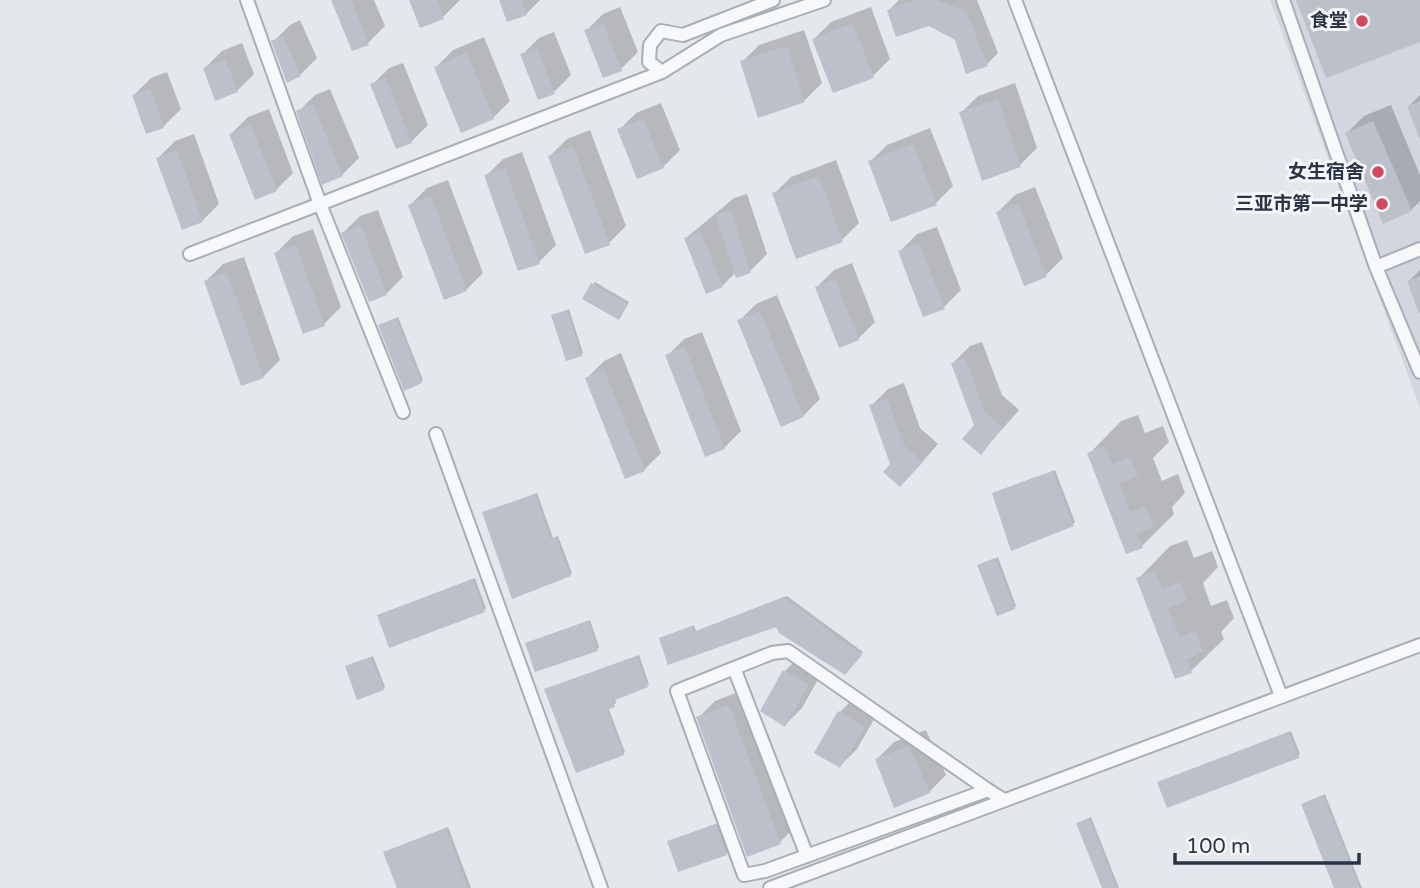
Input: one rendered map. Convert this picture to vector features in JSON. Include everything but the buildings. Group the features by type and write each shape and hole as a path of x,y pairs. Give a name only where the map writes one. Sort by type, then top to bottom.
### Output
{"street":[{"path":"247,0 249,13 320,204 403,412"},
{"path":"662,72 649,62 650,45 661,31 683,35 773,0"},
{"path":"190,254 662,72 720,35 824,0"},
{"path":"1015,0 1281,696"},
{"path":"1283,0 1376,267 1420,372"},
{"path":"1376,267 1420,249"},
{"path":"436,434 601,888"},
{"path":"770,888 1420,645"},
{"path":"988,790 765,871 744,875 677,691 772,653 788,651 1004,800"},
{"path":"734,668 807,856"}],"shaded area":[{"name":"三亚市第一中学","path":"1270,0 1420,0 1420,408"}],"place":[{"name":"食堂","path":"1362,21"},
{"name":"女生宿舍","path":"1378,172"},
{"name":"三亚市第一中学","path":"1382,204"}]}
